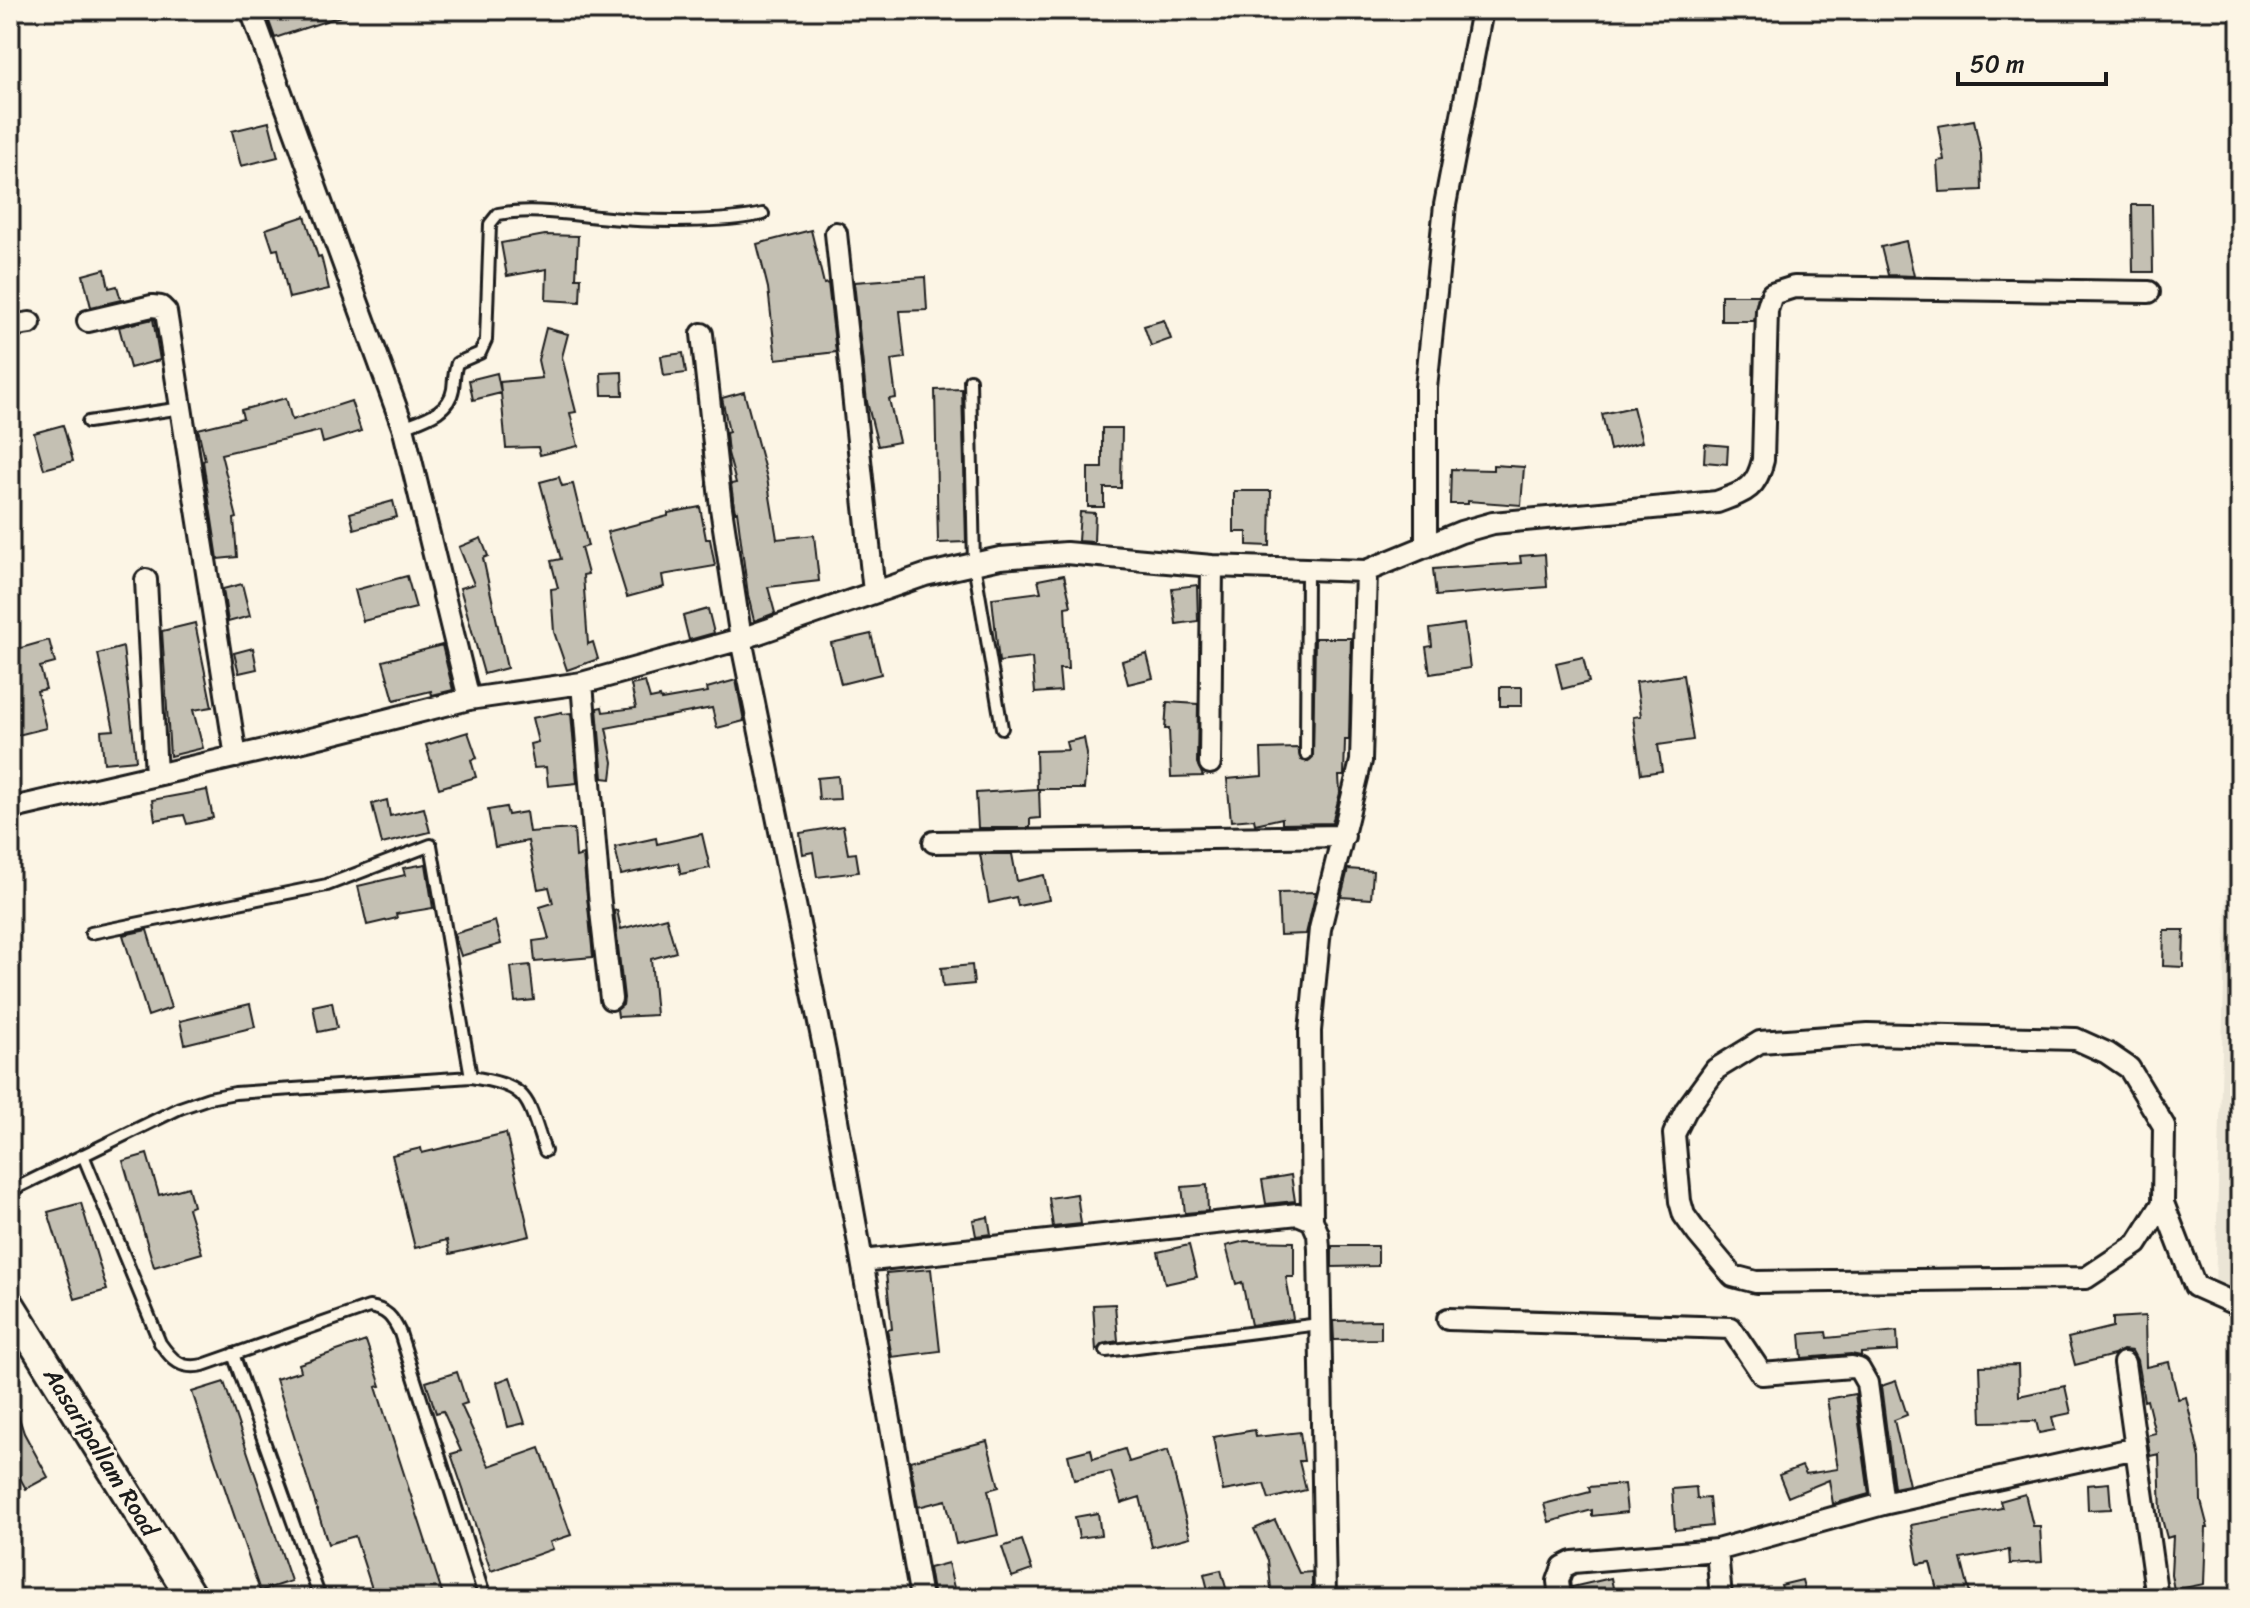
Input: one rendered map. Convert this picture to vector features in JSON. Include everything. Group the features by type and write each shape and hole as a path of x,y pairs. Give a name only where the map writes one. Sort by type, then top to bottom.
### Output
{"main road":[{"name":"Aasaripallam Road","path":"10,1305 192,1598"}],"street":[{"path":"251,10 403,427 469,699"},
{"path":"1426,547 1427,373 1445,205 1482,10"},
{"path":"836,233 874,592"},
{"path":"10,811 469,699 582,683 741,639 925,575 1000,558 1066,553 1212,566 1366,571 1493,523 1717,502 1741,493 1759,479 1763,460 1767,310 1772,294 1794,287 2149,292"},
{"path":"88,321 152,306 161,307 169,321 236,757"},
{"path":"702,334 721,508 741,639 825,1052 921,1598"},
{"path":"1210,763 1212,566"},
{"path":"1325,1598 1319,1249 1318,1234 1312,1220 1310,1031 1320,929 1361,761 1366,571"},
{"path":"146,580 156,775"},
{"path":"582,683 611,999"},
{"path":"934,842 1344,836"},
{"path":"2163,1203 2137,1244 2086,1278 1756,1282 1733,1276 1684,1215 1674,1134 1686,1110 1716,1069 1760,1042 1868,1034 2076,1039 2107,1053 2129,1068 2164,1126 2163,1203 2195,1286 2240,1306"},
{"path":"862,1261 1298,1214 1312,1220"},
{"path":"1448,1319 1731,1328 1762,1374 1859,1369 1867,1383 1883,1504"},
{"path":"2124,1363 2157,1598"},
{"path":"1560,1598 1558,1581 1563,1567 1573,1562 1717,1550 1883,1504 2136,1448"},
{"path":"1717,1550 1721,1598"}],"lane":[{"path":"403,427 444,407 452,393 457,363 480,353 486,340 490,224 498,214 539,212 629,220 728,218 763,214"},
{"path":"970,380 974,564 1002,728"},
{"path":"88,422 182,408"},
{"path":"1306,754 1307,569"},
{"path":"91,933 327,885 431,845 471,1077"},
{"path":"10,1191 180,1108 235,1093 471,1077 502,1082 520,1091 545,1151"},
{"path":"83,1155 160,1343 172,1360 181,1366 192,1367 369,1307 382,1309 393,1319 485,1598"},
{"path":"1106,1351 1319,1324"},
{"path":"233,1354 320,1598"}],"shaded area":[{"path":"2229,815 2240,816 2240,1288 2215,1288"}],"building":[{"path":"265,10 350,10 350,13 275,38"},
{"path":"1974,120 1981,154 1982,190 1939,192 1937,161 1944,160 1938,126"},
{"path":"269,122 278,157 241,166 232,131"},
{"path":"2132,205 2152,205 2153,272 2133,272"},
{"path":"305,216 318,257 321,256 329,289 289,298 278,249 273,250 266,229"},
{"path":"811,230 824,284 828,283 836,352 776,359 768,288 757,244"},
{"path":"545,235 578,236 576,278 581,278 580,302 546,300 547,269 507,276 501,243"},
{"path":"1906,241 1914,276 1888,275 1881,247"},
{"path":"105,269 109,288 117,286 121,300 91,307 83,275"},
{"path":"925,277 927,310 900,311 905,358 891,360 896,398 889,399 899,442 878,446 867,402 854,282"},
{"path":"1721,295 1758,295 1754,321 1721,321"},
{"path":"153,319 160,360 130,368 119,327"},
{"path":"1164,320 1171,339 1151,346 1144,326"},
{"path":"546,328 568,334 562,357 576,412 570,413 578,446 540,455 538,447 506,448 500,382 542,378 538,360"},
{"path":"683,353 686,373 664,376 661,356"},
{"path":"622,372 623,395 602,395 601,373"},
{"path":"497,373 501,393 473,400 469,380"},
{"path":"962,389 966,542 938,543 935,390"},
{"path":"744,392 767,478 777,539 814,535 819,581 768,587 775,613 754,621 734,506 731,484 736,483 728,453 726,433 729,432 722,398"},
{"path":"286,398 292,420 351,401 361,431 323,443 320,431 221,454 237,518 234,519 237,557 218,559 198,429 243,418 241,410"},
{"path":"1633,407 1642,442 1610,450 1602,414"},
{"path":"63,425 73,461 44,469 34,433"},
{"path":"1102,428 1122,428 1121,488 1104,488 1104,507 1088,507 1088,468 1102,468"},
{"path":"1705,444 1728,446 1727,464 1704,462"},
{"path":"1493,465 1524,467 1521,505 1468,501 1468,504 1450,504 1451,469 1493,470"},
{"path":"559,477 562,486 573,484 588,546 581,548 588,574 583,575 588,644 593,642 598,659 567,670 554,632 551,589 558,588 551,561 561,559 540,482"},
{"path":"1234,491 1271,491 1270,546 1247,545 1247,532 1234,532"},
{"path":"393,501 397,517 354,529 350,513"},
{"path":"700,507 715,566 662,575 664,587 627,597 607,532 668,516 668,513"},
{"path":"1080,512 1095,513 1094,542 1078,541"},
{"path":"481,538 488,556 483,558 507,668 484,674 460,588 474,584 459,547"},
{"path":"1545,554 1547,587 1436,596 1433,569 1521,563 1520,556"},
{"path":"1064,575 1071,606 1065,607 1068,669 1059,669 1061,691 1035,693 1032,658 999,662 992,598 1041,592 1038,580"},
{"path":"407,576 416,608 363,621 355,590"},
{"path":"242,584 250,616 228,622 223,589"},
{"path":"1197,585 1198,621 1176,624 1172,588"},
{"path":"708,609 714,633 689,640 683,616"},
{"path":"195,623 212,707 193,710 203,748 170,756 162,631"},
{"path":"1464,624 1470,668 1430,674 1426,647 1432,646 1430,629"},
{"path":"871,634 881,674 841,684 831,643"},
{"path":"1315,638 1351,638 1349,740 1345,740 1344,776 1339,776 1340,793 1332,823 1282,824 1282,818 1255,824 1254,819 1231,821 1227,779 1262,776 1261,749 1298,748 1301,760 1307,762 1313,757"},
{"path":"49,640 55,663 40,667 46,689 37,691 46,728 10,737 10,651"},
{"path":"442,645 453,690 432,695 431,691 394,700 383,661"},
{"path":"123,647 136,760 104,763 101,731 114,730 98,654"},
{"path":"253,648 257,669 239,673 234,653"},
{"path":"1147,654 1153,678 1128,684 1122,661"},
{"path":"1583,657 1589,682 1562,689 1556,663"},
{"path":"1683,675 1693,740 1658,745 1662,771 1641,774 1633,717 1641,716 1636,682"},
{"path":"736,680 744,721 717,728 712,708 606,728 613,762 611,779 603,778 597,708 602,707 603,712 636,708 631,685 645,682 650,699 660,697 661,700 708,692 707,688"},
{"path":"1500,687 1522,687 1522,706 1500,706"},
{"path":"1167,702 1198,704 1197,763 1203,776 1171,777 1169,729 1165,729"},
{"path":"571,713 577,783 548,786 546,767 534,768 530,744 538,742 532,718"},
{"path":"468,732 477,758 471,760 476,777 439,788 426,745"},
{"path":"1084,738 1087,754 1084,789 1039,789 1040,818 1030,819 1030,828 978,828 976,793 1037,789 1036,751 1068,750 1066,742"},
{"path":"838,776 840,799 819,800 817,778"},
{"path":"207,790 213,818 187,824 184,815 155,820 152,800"},
{"path":"387,800 390,816 424,808 430,832 382,844 372,804"},
{"path":"506,807 508,815 526,812 529,832 574,829 576,857 583,855 593,957 535,962 533,941 549,939 540,907 553,903 549,887 538,889 528,841 495,847 488,810"},
{"path":"843,826 848,854 856,853 859,872 817,877 813,852 803,854 800,833"},
{"path":"702,834 710,868 681,874 678,863 621,875 615,847 656,838 657,844"},
{"path":"980,854 1012,854 1017,881 1044,875 1049,900 1018,906 1016,897 989,903"},
{"path":"426,864 433,908 396,914 397,918 367,925 358,886 405,875 403,868"},
{"path":"1348,869 1373,871 1371,899 1341,897"},
{"path":"1316,892 1306,934 1280,935 1278,893"},
{"path":"617,910 621,929 666,917 676,952 651,959 656,1015 618,1017 617,1010 623,1005 624,998 614,911"},
{"path":"495,921 501,944 461,956 454,934"},
{"path":"147,930 171,1008 148,1016 123,935"},
{"path":"2164,930 2184,930 2183,967 2163,966"},
{"path":"530,965 534,1000 515,1002 511,967"},
{"path":"972,965 974,984 943,987 941,968"},
{"path":"332,1002 337,1028 318,1032 313,1006"},
{"path":"250,1004 255,1027 185,1044 180,1021"},
{"path":"506,1133 530,1236 450,1254 447,1240 415,1248 392,1155 421,1148 422,1153"},
{"path":"147,1154 159,1195 188,1187 193,1206 188,1208 202,1253 154,1267 123,1161"},
{"path":"1291,1175 1295,1201 1266,1204 1262,1180"},
{"path":"1207,1185 1208,1211 1185,1213 1182,1187"},
{"path":"1077,1194 1081,1224 1053,1227 1049,1198"},
{"path":"81,1203 107,1290 75,1299 48,1212"},
{"path":"988,1217 991,1234 976,1236 973,1220"},
{"path":"1245,1241 1294,1242 1294,1277 1286,1277 1293,1319 1251,1325 1242,1282 1236,1284 1226,1246"},
{"path":"1189,1245 1197,1277 1165,1284 1158,1252"},
{"path":"1332,1246 1378,1246 1378,1266 1332,1267"},
{"path":"931,1269 940,1351 892,1357 887,1330 892,1329 886,1273"},
{"path":"1115,1304 1118,1341 1102,1344 1096,1351 1093,1305"},
{"path":"2145,1316 2146,1367 2169,1362 2178,1399 2186,1397 2200,1458 2201,1501 2208,1528 2204,1584 2174,1590 2171,1574 2173,1536 2167,1538 2161,1515 2159,1454 2150,1456 2147,1435 2155,1433 2147,1400 2144,1401 2137,1360 2132,1351 2123,1350 2075,1365 2068,1338 2113,1327 2113,1318"},
{"path":"1381,1320 1381,1339 1334,1340 1333,1321"},
{"path":"1897,1331 1898,1351 1802,1358 1800,1334 1826,1332 1827,1338"},
{"path":"366,1341 381,1386 376,1387 444,1598 375,1598 355,1536 328,1544 276,1379 301,1371 299,1364"},
{"path":"2018,1365 2019,1396 2065,1386 2071,1413 2052,1417 2055,1430 2039,1433 2036,1421 1982,1422 1980,1366"},
{"path":"457,1372 467,1403 461,1405 489,1466 540,1448 571,1535 550,1542 553,1549 491,1571 451,1454 461,1451 443,1411 436,1413 426,1382"},
{"path":"510,1377 525,1423 508,1427 497,1382"},
{"path":"1896,1381 1907,1415 1894,1420 1909,1485 1894,1488 1881,1386"},
{"path":"224,1382 291,1581 260,1591 192,1392"},
{"path":"1855,1394 1869,1494 1833,1504 1829,1480 1788,1497 1779,1475 1802,1466 1806,1474 1838,1469 1827,1399"},
{"path":"10,1399 13,1399 24,1433 48,1477 26,1489 10,1460"},
{"path":"1255,1430 1256,1437 1300,1432 1304,1461 1299,1461 1306,1490 1269,1499 1264,1484 1223,1491 1213,1437"},
{"path":"987,1441 999,1487 988,1490 998,1535 956,1544 946,1500 918,1507 910,1461"},
{"path":"1091,1449 1093,1459 1125,1449 1129,1462 1168,1450 1190,1537 1152,1547 1140,1497 1121,1503 1111,1472 1074,1480 1068,1455"},
{"path":"2109,1483 2111,1509 2088,1510 2087,1485"},
{"path":"1624,1484 1627,1512 1592,1516 1592,1510 1549,1522 1544,1504 1590,1492 1589,1487"},
{"path":"1696,1487 1697,1499 1709,1498 1712,1526 1675,1530 1672,1489"},
{"path":"2025,1494 2033,1526 2040,1526 2042,1562 2010,1564 2009,1550 1961,1559 1971,1598 1939,1598 1930,1562 1918,1564 1911,1525 2002,1508 2000,1501"},
{"path":"1098,1513 1101,1535 1079,1538 1075,1517"},
{"path":"1275,1520 1299,1573 1312,1572 1312,1598 1272,1598 1268,1560 1254,1529"},
{"path":"1022,1540 1032,1570 1012,1577 1002,1547"},
{"path":"948,1563 956,1596 934,1598 929,1568"},
{"path":"1221,1570 1228,1595 1210,1598 1204,1574"},
{"path":"1611,1578 1615,1598 1573,1598 1572,1587"},
{"path":"1802,1580 1807,1598 1785,1598 1781,1585"}]}
